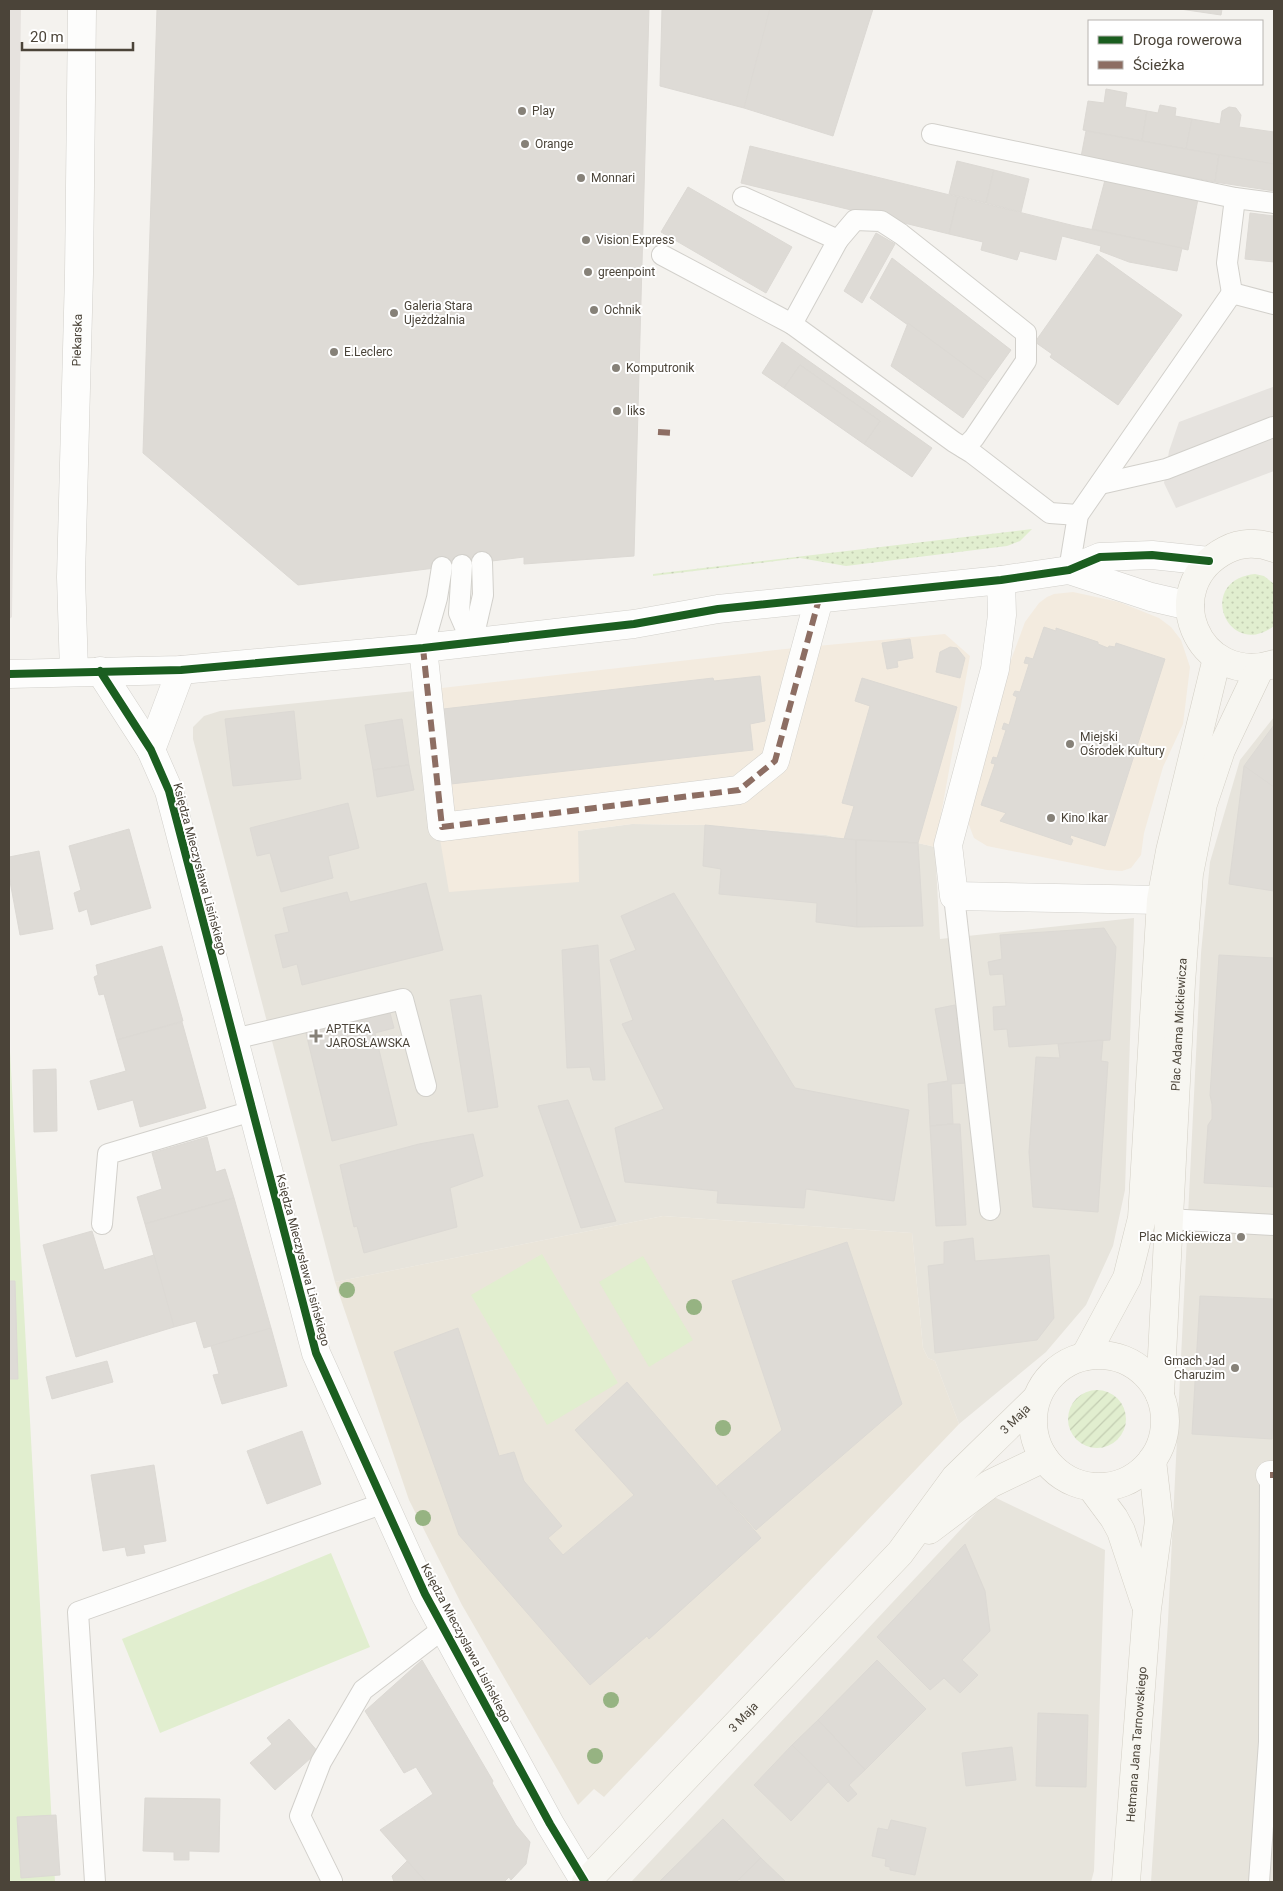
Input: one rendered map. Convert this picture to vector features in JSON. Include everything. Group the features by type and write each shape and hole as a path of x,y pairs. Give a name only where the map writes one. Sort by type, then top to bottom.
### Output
{"main road":[{"path":"1267,666 1231,665 1217,658 1197,636 1190,606 1193,586 1202,568 1209,561 1232,546 1250,543 1274,548"},
{"name":"Plac Adama Mickiewicza","path":"1085,1356 1127,1278 1142,1218 1161,900 1170,851 1217,658"},
{"name":"Plac Adama Mickiewicza","path":"1160,1394 1167,1219 1189,874 1203,804 1221,750 1267,666"},
{"path":"1107,1355 1129,1362 1147,1376 1160,1394 1165,1417 1162,1440 1152,1460 1140,1473 1126,1482 1108,1487 1091,1487 1064,1477 1056,1472 1044,1458 1035,1440 1032,1420 1036,1400 1047,1380 1063,1365 1085,1356 1107,1355"},
{"name":"3 Maja","path":"586,1882 900,1553 956,1478 1036,1400"},
{"name":"3 Maja","path":"900,1553 990,1484 1044,1458"},
{"name":"Hetmana Jana Tarnowskiego","path":"1126,1882 1147,1609 1159,1521 1152,1460"},
{"name":"Hetmana Jana Tarnowskiego","path":"1091,1487 1114,1518 1121,1531 1147,1609"}],"street":[{"name":"Piekarska","path":"82,9 79,274 71,577 87,671"},
{"path":"9,674 181,670 472,643 634,624 718,609 1001,580 1069,570 1100,556 1152,555 1209,561"},
{"path":"1069,570 1152,597 1190,606"},
{"path":"1001,580 1002,615 995,669 948,845 954,896 1161,900"},
{"path":"423,648 442,827 739,790 775,761 819,599"},
{"path":"151,750 181,670"},
{"name":"Księdza Mieczysława Lisińskiego","path":"87,671 151,750 169,791 316,1353 425,1594 550,1824 586,1882"}],"lane":[{"path":"932,134 1235,198 1274,203"},
{"path":"743,196 838,240"},
{"path":"1069,570 1078,514 1232,294 1227,263 1235,198"},
{"path":"792,324 838,240 855,220 880,221 901,234 1026,333 1026,361 974,438 964,448"},
{"path":"662,255 792,324 964,448 1050,513 1078,514"},
{"path":"1232,294 1274,304"},
{"path":"1100,484 1166,470 1273,427"},
{"path":"472,643 483,595 482,562"},
{"path":"423,648 437,598 452,566 459,613 472,643"},
{"path":"954,896 990,1210"},
{"path":"234,1039 403,999 426,1086"},
{"path":"102,1224 108,1154 252,1111"},
{"path":"1167,1219 1274,1225"},
{"path":"1259,1882 1269,1742 1272,1475"},
{"path":"95,1882 78,1612 384,1503"},
{"path":"332,1881 300,1816 321,1762 363,1690 444,1628"}],"shaded area":[{"path":"9,9 21,9 12,617 9,619"},
{"path":"1273,387 1274,471 1176,508 1164,483 1169,451 1179,422"},
{"path":"1073,592 1119,602 1159,618 1171,627 1181,640 1190,667 1183,724 1163,767 1144,833 1141,855 1131,868 1122,871 1107,870 987,846 974,838 966,817 1001,687 1025,622 1039,603 1047,597 1054,594"},
{"path":"945,634 970,656 935,847 918,843 844,839 826,835 705,825 632,824 578,831 579,882 449,892 415,691 785,649"},
{"path":"415,691 578,831 632,824 705,825 826,835 844,839 918,843 935,847 940,939 1134,918 1125,1190 1113,1246 1086,1305 1046,1352 959,1424 935,1361 928,1358 923,1348 912,1233 663,1216 335,1282 193,739 193,727 204,716 220,711"},
{"path":"1274,717 1274,1882 1151,1882 1168,1621 1201,953 1210,862 1240,760"},
{"path":"663,1216 912,1233 923,1348 928,1358 935,1361 959,1424 604,1797 594,1789 578,1805 462,1605 409,1500 335,1282"},
{"path":"992,1496 1105,1550 1094,1871 1091,1882 631,1882"}],"green space":[{"path":"1032,529 1020,541 1007,546 846,566 800,558 653,576 653,574"},
{"path":"1255,574 1264,576 1274,584 1274,626 1257,634 1243,633 1232,627 1224,615 1222,602 1226,590 1237,579"},
{"path":"9,1033 55,1882 9,1882"},
{"path":"542,1254 618,1383 547,1425 471,1295"},
{"path":"643,1256 693,1340 649,1367 599,1282"},
{"path":"1097,1390 1108,1392 1121,1403 1126,1419 1124,1430 1113,1443 1097,1448 1086,1446 1073,1435 1068,1419 1070,1408 1081,1395"},
{"path":"331,1553 370,1647 160,1733 122,1639"}],"building":[{"name":"Galeria Stara Ujeżdżalnia","path":"157,9 649,9 634,556 524,564 524,557 298,585 143,453"},
{"path":"662,9 770,9 744,108 660,86"},
{"path":"770,9 873,9 833,136 744,108"},
{"path":"1180,9 1222,9 1221,15"},
{"path":"1106,89 1127,93 1125,107 1147,111 1142,141 1083,130 1088,101 1104,103"},
{"path":"1160,105 1176,108 1175,116 1192,119 1186,149 1142,141 1147,111 1158,113"},
{"path":"1229,107 1236,108 1241,115 1239,127 1274,132 1274,164 1186,149 1192,119 1220,124 1222,111"},
{"path":"1086,131 1219,155 1215,182 1081,157"},
{"path":"750,146 958,197 949,234 741,183"},
{"path":"1219,155 1274,164 1274,191 1215,182"},
{"path":"957,161 994,170 986,203 949,194"},
{"path":"994,170 1029,179 1021,212 986,203"},
{"path":"1105,180 1198,199 1188,250 1092,229"},
{"path":"688,187 792,247 766,293 661,232"},
{"path":"958,197 1075,226 1182,248 1177,271 1129,262 1100,251 1101,246 1062,236 1056,260 1020,251 1017,260 981,250 983,242 949,234"},
{"path":"1250,213 1274,216 1274,262 1245,259"},
{"path":"876,233 895,244 862,303 844,291"},
{"path":"1097,254 1182,315 1118,405 1050,357 1052,354 1035,342"},
{"path":"892,258 1011,350 988,382 870,298"},
{"path":"908,323 988,382 963,418 891,366"},
{"path":"782,342 932,448 912,477 864,444 880,421 800,365 784,388 762,373"},
{"path":"800,365 880,421 864,444 784,388"},
{"name":"Miejski Ośrodek Kultury","path":"1044,627 1056,631 1056,628 1098,642 1098,644 1108,648 1109,646 1115,647 1116,643 1165,659 1105,846 1071,835 1070,838 1073,840 1071,845 1000,821 1006,813 981,805 995,764 991,763 993,757 997,758 1006,730 1002,729 1004,723 1009,725 1017,697 1013,695 1015,691 1020,692 1029,664 1024,663 1026,657 1033,659"},
{"path":"910,639 913,658 897,661 898,667 887,669 882,643"},
{"path":"950,647 957,648 965,658 960,678 936,672 940,652"},
{"path":"760,676 765,721 750,724 753,750 451,784 443,709 713,678 714,681"},
{"path":"862,678 957,707 918,843 844,839 854,806 842,803 870,706 855,701"},
{"path":"294,711 301,779 233,786 225,719"},
{"path":"402,719 409,765 373,770 365,725"},
{"path":"1274,725 1274,787 1244,766"},
{"path":"409,765 414,790 377,797 373,770"},
{"path":"1244,766 1274,787 1274,891 1229,884"},
{"path":"348,803 359,848 328,856 333,878 281,892 270,853 257,856 250,828"},
{"path":"705,825 856,840 857,927 816,922 817,903 719,894 721,869 703,866"},
{"path":"129,829 151,908 91,925 87,909 79,912 74,893 81,890 69,846"},
{"path":"856,840 918,843 923,926 857,927"},
{"path":"39,851 53,929 20,935 9,876 9,857"},
{"path":"426,883 443,950 302,985 297,964 283,968 275,935 289,932 283,908 347,892 350,902"},
{"path":"674,893 795,1088 909,1110 894,1201 806,1189 804,1208 717,1203 718,1191 625,1182 615,1128 664,1109 622,1024 633,1020 610,960 636,950 621,916"},
{"path":"1104,928 1116,947 1110,1040 1009,1047 1007,1029 994,1030 993,1007 1006,1006 1003,974 990,975 988,962 1002,959 1000,935"},
{"path":"598,945 605,1080 593,1080 590,1067 567,1068 562,950"},
{"path":"162,946 183,1021 117,1040 104,994 99,995 94,977 98,975 96,965"},
{"path":"1219,955 1274,958 1274,1187 1204,1183 1208,1125 1212,1119 1210,1095"},
{"path":"481,995 498,1107 468,1112 450,1000"},
{"path":"955,1005 967,1083 951,1084 953,1124 930,1126 928,1084 948,1081 935,1009"},
{"path":"389,1009 394,1028 375,1033 397,1125 332,1141 305,1029"},
{"path":"182,1022 206,1108 140,1127 133,1100 98,1110 90,1081 126,1071 117,1040"},
{"path":"1103,1040 1101,1061 1108,1062 1098,1212 1033,1207 1029,1152 1036,1057 1060,1058 1058,1044"},
{"path":"56,1069 57,1131 34,1132 33,1070"},
{"path":"568,1100 616,1221 581,1228 538,1106"},
{"path":"960,1124 966,1225 936,1226 930,1126"},
{"path":"473,1134 483,1176 450,1188 457,1227 364,1253 357,1226 354,1227 340,1165 419,1144"},
{"path":"207,1137 216,1172 225,1169 234,1198 145,1224 137,1197 162,1189 152,1153"},
{"path":"234,1198 271,1328 204,1348 196,1321 174,1327 145,1224"},
{"path":"92,1231 104,1270 154,1255 174,1327 76,1357 43,1245"},
{"path":"973,1238 975,1261 1049,1255 1054,1318 1037,1340 935,1353 928,1266 944,1264 944,1242"},
{"path":"847,1242 902,1404 756,1530 717,1486 782,1430 732,1281"},
{"path":"9,1281 15,1281 18,1379 9,1379"},
{"name":"Gmach Jad Charuzim","path":"1200,1296 1274,1299 1272,1439 1192,1434"},
{"path":"271,1328 287,1386 222,1404 213,1375 219,1374 211,1346"},
{"path":"458,1328 499,1456 514,1452 524,1481 562,1526 548,1538 563,1555 634,1495 575,1430 627,1382 761,1538 649,1639 647,1636 590,1685 459,1535 394,1352"},
{"path":"107,1361 113,1382 52,1399 46,1377"},
{"path":"302,1431 321,1484 267,1504 247,1451"},
{"path":"154,1465 166,1541 143,1545 145,1553 127,1556 125,1547 103,1551 91,1475"},
{"path":"965,1544 985,1591 990,1631 962,1660 978,1675 960,1693 944,1678 930,1690 877,1637"},
{"path":"422,1660 493,1781 492,1783 516,1825 530,1842 526,1864 511,1880 509,1877 504,1882 426,1882 380,1830 433,1794 416,1767 404,1773 365,1711"},
{"path":"877,1660 926,1709 865,1770 818,1720"},
{"path":"1038,1713 1088,1715 1086,1787 1036,1786"},
{"path":"289,1719 320,1754 312,1757 275,1790 250,1763 272,1744 267,1738"},
{"path":"818,1720 865,1770 849,1785 857,1794 848,1802 792,1745"},
{"path":"792,1745 829,1781 791,1821 754,1785"},
{"path":"1012,1747 1016,1780 966,1786 962,1753"},
{"path":"145,1798 220,1799 219,1852 189,1851 189,1860 174,1860 174,1852 143,1851"},
{"path":"56,1815 60,1875 21,1878 17,1817"},
{"path":"723,1819 761,1858 736,1882 659,1882"},
{"path":"891,1820 926,1828 915,1875 890,1870 890,1867 885,1866 886,1859 872,1856 878,1828 888,1830"},
{"path":"761,1858 786,1882 743,1882 739,1879"},
{"path":"407,1861 426,1882 394,1882 392,1876"}],"marked path":[{"path":"658,432 674,433"},
{"path":"423,648 442,827 739,790 775,761 819,599"}],"cycle path":[{"path":"9,674 181,670 423,648 634,624 718,609 1001,580 1069,570 1100,557 1152,555 1209,561"},
{"path":"100,671 151,750 169,791 316,1353 425,1594 550,1824 585,1882"}],"place":[{"name":"Play","path":"522,111"},
{"name":"Orange","path":"525,144"},
{"name":"Monnari","path":"581,178"},
{"name":"Vision Express","path":"586,240"},
{"name":"greenpoint","path":"588,272"},
{"name":"Ochnik","path":"594,310"},
{"name":"Galeria Stara Ujeżdżalnia","path":"394,313"},
{"name":"E.Leclerc","path":"334,352"},
{"name":"Komputronik","path":"616,368"},
{"name":"liks","path":"617,411"},
{"name":"Miejski Ośrodek Kultury","path":"1070,744"},
{"name":"Kino Ikar","path":"1051,818"},
{"name":"APTEKA JAROSŁAWSKA","path":"316,1036"},
{"name":"Plac Mickiewicza","path":"1241,1237"},
{"name":"Gmach Jad Charuzim","path":"1235,1368"}]}
